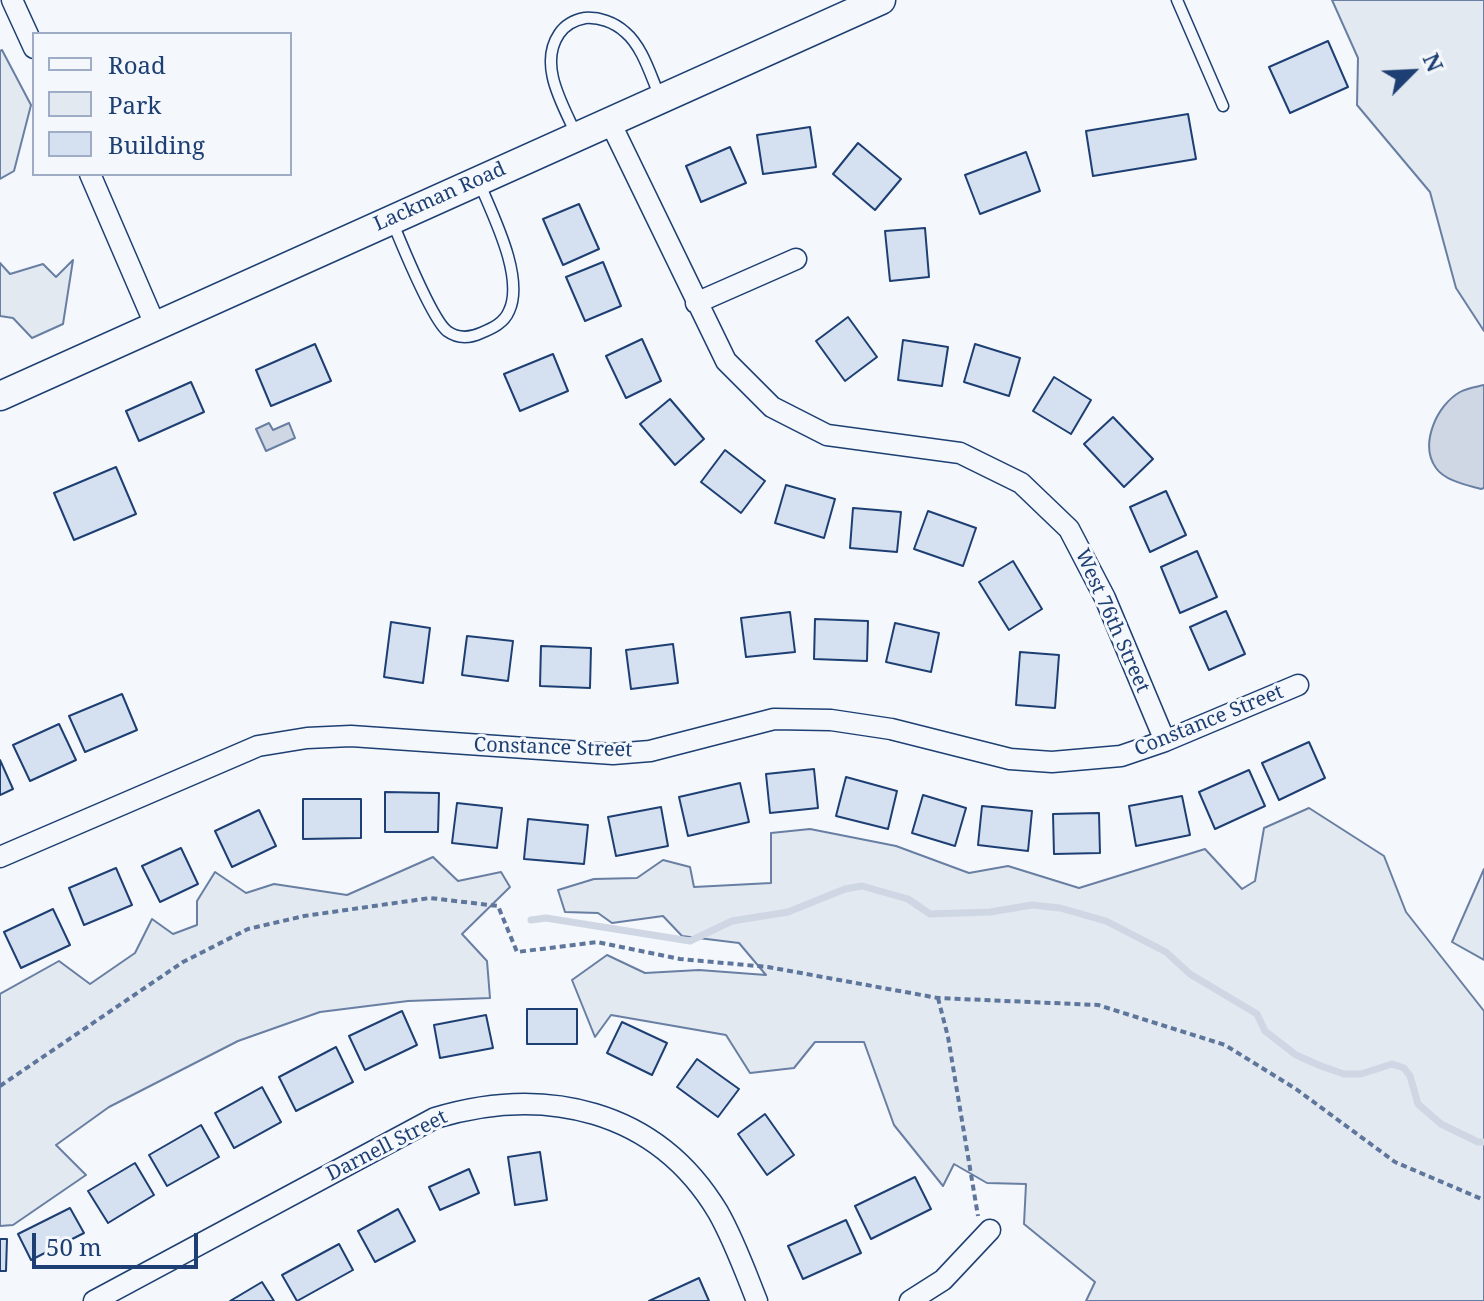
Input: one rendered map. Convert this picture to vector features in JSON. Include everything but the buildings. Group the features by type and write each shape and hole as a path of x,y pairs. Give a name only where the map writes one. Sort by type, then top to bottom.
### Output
{"main road":[{"name":"Lackman Road","path":"0,396 881,0"}],"street":[{"path":"12,0 32,44"},
{"name":"West 76th Street","path":"610,122 726,361 772,407 827,435 960,453 1021,483 1069,529 1105,598 1165,741"},
{"path":"91,176 156,327"},
{"path":"696,303 796,259"},
{"name":"Constance Street","path":"0,857 258,746 307,738 351,736 613,754 650,751 774,719 831,720 891,729 1010,759 1052,762 1121,756 1165,741 1298,685"},
{"name":"Darnell Street","path":"94,1301 435,1118 461,1110 514,1103 582,1110 647,1137 664,1149 717,1210 757,1301"},
{"path":"910,1301 943,1280 990,1230"}],"lane":[{"path":"1177,0 1223,106"},
{"path":"578,137 555,87 552,67 555,41 568,24 576,20 605,20 626,32 661,99"},
{"path":"390,219 445,330 461,338 497,326 509,311 514,285 506,253 478,180"}],"path":[{"path":"0,1086 183,962 248,929 304,916 430,898 498,906 517,952 597,942 680,959 768,967 938,998 1098,1005 1225,1045 1296,1089 1395,1162 1484,1200"},
{"path":"938,998 948,1037 977,1215 990,1230"}],"green space":[{"path":"1332,0 1484,0 1484,331 1456,288 1430,192 1357,105 1358,58"},
{"path":"0,51 31,105 14,171 0,179"},
{"path":"73,260 63,324 32,338 13,318 0,316 0,263 10,274 43,264 56,277"},
{"path":"1309,808 1384,856 1406,912 1484,1011 1484,1301 1086,1301 1095,1282 1024,1224 1026,1184 987,1183 954,1164 943,1186 894,1125 864,1042 815,1042 794,1068 750,1073 726,1035 611,1015 595,1037 572,980 607,955 645,973 699,970 766,975 739,943 682,936 663,916 612,923 598,913 565,912 558,890 594,879 637,878 663,860 690,867 694,887 771,883 771,833 810,829 896,846 969,873 1008,866 1079,888 1205,849 1242,889 1255,881 1264,828"},
{"path":"433,857 458,881 501,872 510,887 462,934 487,961 490,998 408,1001 320,1012 238,1041 109,1107 56,1145 86,1175 13,1225 0,1226 0,994 59,961 90,984 135,953 152,919 173,934 197,925 197,901 215,872 246,893 274,884 347,895"},
{"path":"1484,869 1484,960 1452,942"}],"shaded area":[{"path":"1484,385 1484,488 1481,489 1445,476 1436,468 1429,448 1433,426 1444,406 1460,392"},
{"path":"269,423 273,430 289,423 295,438 266,451 256,429"}],"waterway":[{"path":"531,920 546,918 690,941 732,921 788,912 845,889 862,886 908,899 930,914 990,912 1032,905 1060,908 1106,921 1166,952 1190,974 1257,1014 1265,1031 1296,1055 1344,1074 1361,1074 1392,1064 1404,1068 1410,1076 1418,1104 1441,1124 1484,1142"}]}
